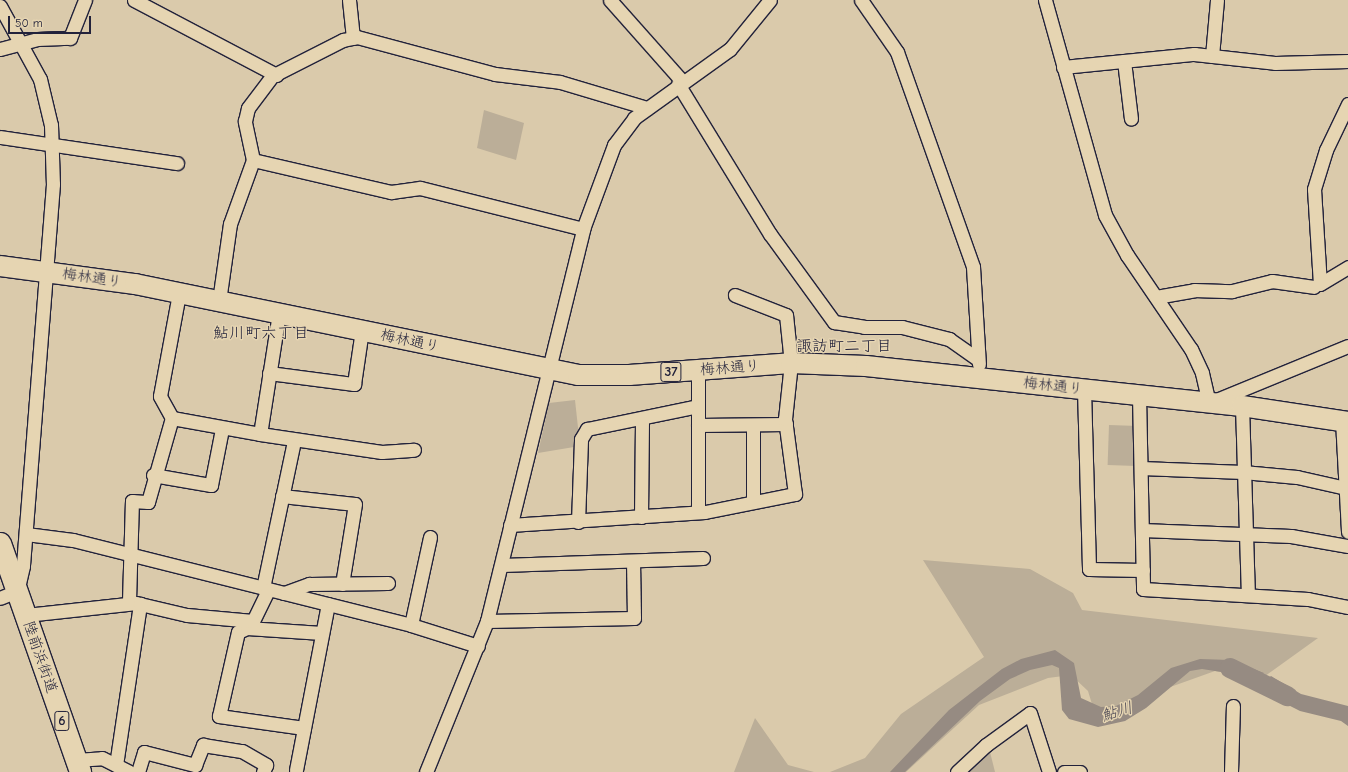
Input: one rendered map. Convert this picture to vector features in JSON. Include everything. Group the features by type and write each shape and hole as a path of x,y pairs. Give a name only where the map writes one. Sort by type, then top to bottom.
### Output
{"highway":[{"name":"陸前浜街道","path":"0,543 8,595 26,615 78,766"}],"main road":[{"name":"梅林通り","path":"0,266 179,293 362,330 546,370 610,376 791,363 980,369 1084,389 1242,406 1345,421"}],"street":[{"path":"0,49 37,39 70,38 85,0"},
{"path":"134,0 276,75"},
{"path":"349,0 353,38"},
{"path":"610,0 680,83 770,234 834,322 864,327 902,326 949,339 980,369"},
{"path":"426,772 487,621 502,565 510,525 536,428 546,370 583,229 614,145 647,108 680,83 730,49 770,0"},
{"path":"861,0 897,52 974,267 980,369"},
{"path":"1045,0 1105,215 1127,255 1191,349 1202,373 1209,403 1348,346"},
{"path":"1212,56 1217,0"},
{"path":"0,6 23,44 40,79 52,143 53,184 26,534 8,595"},
{"path":"219,301 230,224 254,160 245,121 248,108 276,75 353,38 494,74 560,82 647,108"},
{"path":"1063,67 1194,54 1275,63 1348,61"},
{"path":"1124,61 1131,119"},
{"path":"1348,104 1326,150 1314,189 1320,284 1348,267"},
{"path":"0,137 52,143 177,163"},
{"path":"254,160 391,192 420,188 583,229"},
{"path":"1156,297 1194,290 1232,291 1272,281 1314,287"},
{"path":"116,765 135,603 129,554 132,500 148,502 153,475 172,418 160,396 179,293"},
{"path":"510,525 578,522 698,512 795,494 786,424 791,363 786,316 735,295"},
{"path":"260,434 279,313"},
{"path":"270,373 354,384 362,330"},
{"path":"698,370 698,512"},
{"path":"1084,389 1089,569 1143,570"},
{"path":"1139,395 1143,588 1308,599 1348,607"},
{"path":"578,522 581,438 587,429 698,406"},
{"path":"1242,406 1248,595"},
{"path":"172,418 222,429 260,434 294,441 382,452 414,450"},
{"path":"641,517 642,418"},
{"path":"1345,421 1348,532"},
{"path":"698,425 786,424"},
{"path":"752,502 753,425"},
{"path":"153,475 211,485 222,429"},
{"path":"294,441 282,496 265,589 251,624 238,632 219,716 304,728"},
{"path":"1141,468 1244,472 1298,477 1346,488"},
{"path":"282,496 355,504 342,584"},
{"path":"1142,530 1291,536 1348,546"},
{"path":"26,534 73,540 411,625 478,646"},
{"path":"411,625 430,537"},
{"path":"502,565 633,562 703,558"},
{"path":"487,621 634,618 633,562"},
{"path":"284,593 308,584 388,583"},
{"path":"26,615 135,603 187,615 322,633"},
{"path":"296,770 328,604"},
{"path":"1231,772 1233,706"},
{"path":"957,772 986,745 1030,713 1049,772"},
{"path":"138,772 144,752 196,765 203,745 242,751 266,765 263,772"},
{"path":"78,766 102,758 130,772"},
{"path":"1064,772 1080,772"}],"shaded area":[{"path":"484,110 524,123 516,160 477,148"},
{"path":"575,400 580,446 538,453 549,403"},
{"path":"1109,425 1138,426 1137,466 1108,465"},
{"path":"923,560 1030,569 1073,593 1082,610 1318,638 1261,679 1215,671 1095,714 1088,691 1071,675 1048,678 979,705 906,772 830,772 865,758 901,714 984,657"},
{"path":"755,718 788,765 814,772 734,772"},
{"path":"988,744 995,772 957,772"}],"water":[{"path":"1055,650 1074,663 1081,698 1101,707 1116,706 1138,695 1171,668 1200,659 1230,660 1264,673 1248,685 1228,673 1202,669 1190,671 1146,708 1125,721 1098,727 1069,719 1062,710 1059,668 1052,665 1030,670 1010,679 980,701 905,772 890,772 949,710 1002,669 1021,659"},
{"path":"1271,676 1301,694 1348,706 1348,726 1341,721 1300,711 1257,689"}],"waterway":[{"name":"鮎川","path":"1230,668 1287,696"}],"district":[{"name":"鮎川町六丁目","path":"261,333"},
{"name":"諏訪町二丁目","path":"844,346"}]}
